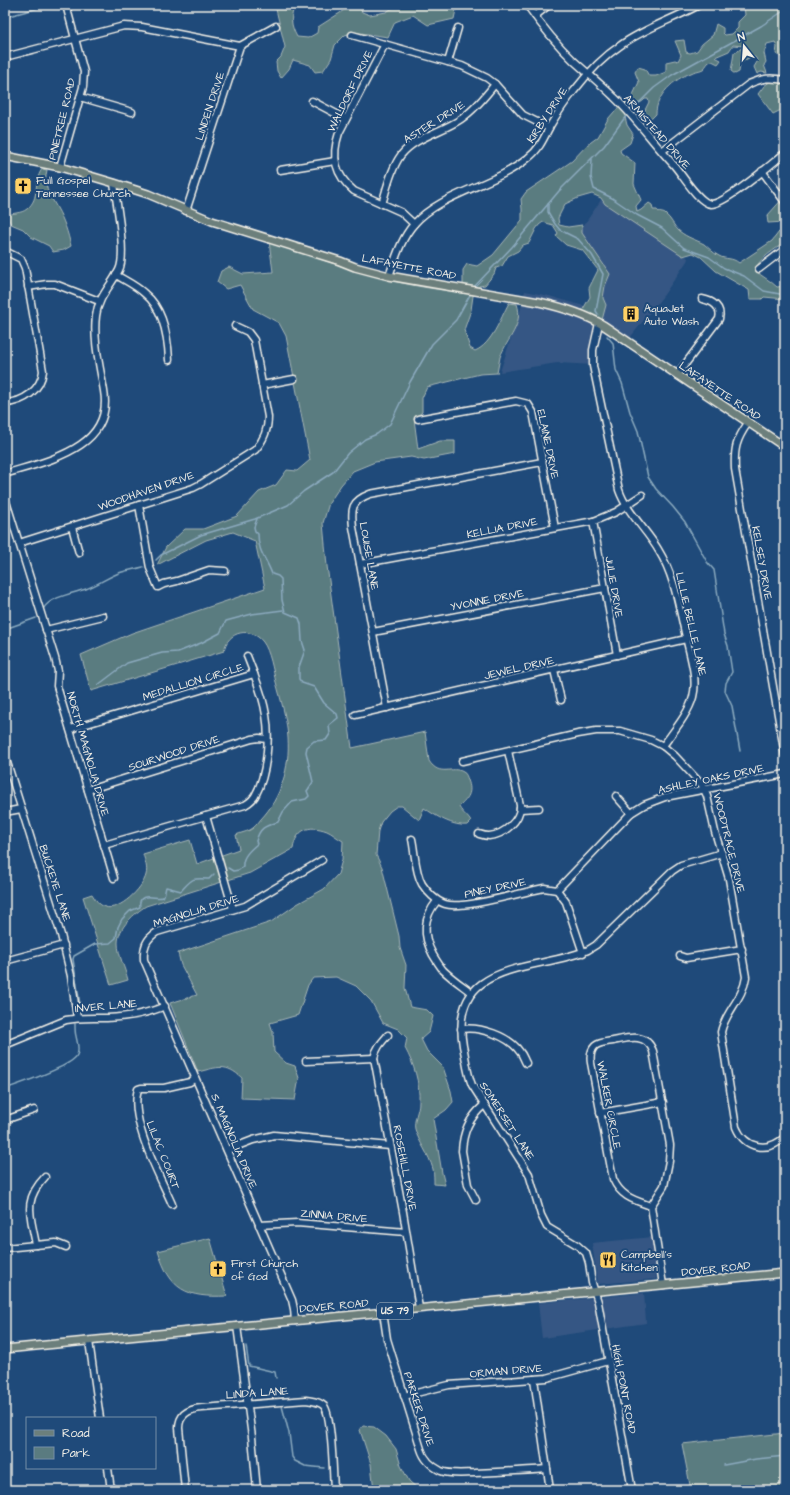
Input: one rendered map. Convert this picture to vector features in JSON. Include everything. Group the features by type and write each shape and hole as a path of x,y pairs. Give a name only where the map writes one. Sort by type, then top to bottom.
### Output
{"main road":[{"name":"LAFAYETTE ROAD","path":"5,156 60,167 114,183 148,194 212,221 355,267 389,276 466,288 558,307 582,315 600,323 785,447"},
{"name":"DOVER ROAD","path":"5,1349 785,1273"}],"street":[{"name":"PINETREE ROAD","path":"60,167 83,87 84,72 66,5"},
{"name":"ARMISTEAD DRIVE","path":"527,5 566,52 615,97 677,168 697,196 705,202 711,204 719,202 730,196 785,153"},
{"path":"535,16 549,5"},
{"name":"KIRBY DRIVE","path":"389,276 401,243 414,224 425,214 439,205 522,164 544,139 564,104 589,74 620,45 652,27 699,5"},
{"path":"5,57 124,26 134,26 240,46 276,26"},
{"path":"448,62 458,28"},
{"path":"352,35 462,66 487,78 495,84 523,115 549,128"},
{"name":"WALDORF DRIVE","path":"385,44 336,141 335,161 337,169 348,186 359,194 401,212 414,224"},
{"name":"LINDEN DRIVE","path":"186,211 240,46"},
{"path":"662,151 749,84 761,79 772,78 785,80"},
{"name":"ASTER DRIVE","path":"382,204 391,176 401,155 416,142 461,119 475,108 495,84"},
{"path":"80,97 132,112"},
{"path":"312,101 346,119"},
{"path":"280,170 335,161"},
{"path":"762,171 785,202"},
{"path":"5,474 55,458 75,449 88,439 100,422 104,410 104,394 98,358 95,323 99,301 120,269 122,256 114,183"},
{"path":"759,269 785,249"},
{"path":"5,251 18,257 23,262 25,268 43,366 38,387 29,395 12,402 5,403"},
{"path":"116,275 145,293 155,304 162,318 169,360"},
{"path":"28,287 55,284 99,301"},
{"path":"677,375 719,319 720,314 716,305 709,300 702,299"},
{"name":"LILLIE BELLE LANE","path":"600,323 593,350 593,366 615,474 620,492 627,505 659,549 666,563 674,584 693,670 693,698 685,714 663,746"},
{"name":"WOODHAVEN DRIVE","path":"19,543 201,484 254,450 261,442 268,423 254,340 248,332 236,326"},
{"path":"262,385 294,379"},
{"name":"ELAINE DRIVE","path":"418,419 516,401 525,402 531,407 533,412 555,528"},
{"name":"KELSEY DRIVE","path":"748,423 738,440 734,453 735,469 785,755"},
{"name":"LOUISE LANE","path":"387,708 353,527 352,513 355,503 361,498 370,494 542,462"},
{"name":"KELLIA DRIVE","path":"360,564 593,521 610,515 642,495"},
{"name":"NORTH MAGNOLIA DRIVE","path":"5,498 58,671 57,686 114,878"},
{"path":"139,505 150,568 158,587 209,570 225,571"},
{"name":"JULIE DRIVE","path":"593,521 617,655"},
{"path":"72,527 79,553"},
{"name":"YVONNE DRIVE","path":"373,632 605,588"},
{"path":"46,630 103,616"},
{"name":"JEWEL DRIVE","path":"355,715 686,639"},
{"path":"247,656 254,674"},
{"path":"554,670 561,700"},
{"name":"MEDALLION CIRCLE","path":"70,729 254,674 266,716 267,739 264,772 256,794 252,800 246,805 104,845"},
{"name":"WOODTRACE DRIVE","path":"462,762 580,733 614,730 627,732 663,746 691,772 704,789 707,796 715,832 730,880 746,977 742,994 725,1021 721,1032 736,1127 743,1140 756,1146 772,1145 785,1137"},
{"name":"SOURWOOD DRIVE","path":"88,790 252,739 267,739"},
{"path":"479,834 490,836 504,831 515,821 519,814 520,809 508,751"},
{"name":"BUCKEYE LANE","path":"5,756 64,945 72,976 77,1018"},
{"name":"ASHLEY OAKS DRIVE","path":"557,890 631,813 644,806 665,797 785,774"},
{"path":"616,796 631,813"},
{"path":"520,809 539,808"},
{"path":"5,812 21,809"},
{"path":"206,816 233,910"},
{"path":"412,840 422,884 438,901 433,906 426,920 425,930 428,945 442,969 472,993"},
{"name":"SOMERSET LANE","path":"596,1291 592,1283 586,1253 577,1245 547,1227 541,1215 529,1174 474,1089 469,1077 461,1029 463,1015 472,993 487,980 505,971 583,953 596,945 672,871 681,865 722,853"},
{"name":"MAGNOLIA DRIVE","path":"150,972 144,960 143,948 151,936 162,930 250,904 322,860"},
{"name":"PINEY DRIVE","path":"438,901 445,904 460,906 544,888 557,890"},
{"path":"557,890 566,902 583,953"},
{"path":"5,961 64,945"},
{"path":"680,956 686,958 742,949"},
{"name":"S. MAGNOLIA DRIVE","path":"150,972 292,1300 295,1321"},
{"name":"INVER LANE","path":"5,1045 59,1022 77,1018 122,1017 142,1014 165,1006"},
{"path":"461,1029 468,1028 482,1030 502,1038 521,1052 526,1063"},
{"path":"306,1061 374,1058 375,1051 379,1044 388,1035"},
{"name":"WALKER CIRCLE","path":"636,1037 644,1040 652,1048 663,1102 670,1140 670,1155 664,1186 651,1206 625,1195 613,1179 591,1068 590,1056 595,1046 600,1043 636,1037"},
{"name":"ROSEHILL DRIVE","path":"374,1058 419,1308"},
{"path":"785,1061 785,1073"},
{"name":"LILAC COURT","path":"172,1204 142,1133 137,1103 138,1089 146,1087 172,1087 190,1082 196,1078"},
{"path":"600,1113 663,1102"},
{"path":"476,1200 468,1185 462,1146 464,1132 476,1113 484,1105"},
{"path":"5,1120 34,1110"},
{"path":"226,1150 253,1140 274,1135 390,1146"},
{"path":"36,1245 30,1211 30,1201 34,1190 45,1177"},
{"path":"651,1206 663,1285"},
{"name":"ZINNIA DRIVE","path":"259,1225 297,1223 406,1232"},
{"path":"5,1248 56,1243 66,1247"},
{"name":"HIGH POINT ROAD","path":"596,1291 632,1490"},
{"name":"PARKER DRIVE","path":"383,1312 387,1339 404,1396 424,1457 433,1466 443,1471 455,1473 512,1472 547,1469"},
{"path":"238,1326 257,1490"},
{"path":"89,1341 100,1417"},
{"name":"ORMAN DRIVE","path":"404,1396 449,1385 534,1379 572,1372 608,1361"},
{"path":"534,1379 550,1490"},
{"name":"LINDA LANE","path":"185,1490 179,1425 183,1416 188,1411 197,1408 306,1400 324,1405 327,1411 334,1490"},
{"path":"108,1469 111,1490"}],"shaded area":[{"path":"601,200 688,258 687,261 663,296 629,339 608,325 599,336 596,347 596,365 557,363 500,372 522,305 525,291 549,296 594,309 602,269 573,241"},
{"path":"653,1237 657,1261 656,1279 598,1284 592,1243"},
{"path":"644,1293 646,1323 542,1338 538,1303"}],"green space":[{"path":"275,5 296,5 292,13 293,29 297,37 308,38 317,33 318,27 350,5 358,5 362,12 370,15 386,12 398,5 457,5 454,19 428,25 413,15 395,22 388,37 354,32 345,35 335,45 331,59 323,71 315,72 310,65 293,60 289,69 281,78 277,71 276,62 281,57 285,47"},
{"path":"744,5 785,5 785,48 783,50 783,55 781,57 776,54 777,47 775,42 767,44 764,53 766,62 764,65 767,73 761,72 757,74 754,67 757,62 756,58 752,56 740,63 739,72 735,74 731,71 734,53 744,46 733,45 729,51 715,57 721,60 718,64 712,61 709,62 703,69 678,79 672,84 659,100 656,114 652,118 645,116 645,110 649,102 648,99 645,99 632,107 625,117 627,125 633,134 630,143 620,150 621,153 635,163 634,184 641,200 636,206 637,212 649,203 652,205 653,210 664,213 679,231 704,244 719,256 739,263 772,241 779,232 785,230 785,242 763,258 755,270 777,287 785,286 785,299 764,297 762,299 750,299 749,290 716,271 701,257 693,253 683,256 605,204 601,198 592,194 565,204 558,218 559,225 568,227 582,225 582,233 610,274 605,286 603,298 606,305 602,320 582,311 590,297 589,288 598,270 582,250 566,245 556,236 558,233 553,225 543,222 536,229 529,243 523,245 518,251 508,256 502,266 496,268 494,274 485,285 479,286 473,296 471,310 464,330 470,348 475,351 481,348 491,337 509,303 517,304 519,311 517,325 500,357 497,373 480,374 427,387 422,398 422,412 414,419 418,449 440,441 455,441 455,454 424,460 411,457 375,462 353,471 329,503 323,523 327,566 352,748 425,732 429,761 433,766 442,770 459,770 466,775 470,788 469,795 459,807 471,822 468,825 451,823 424,808 419,820 402,806 397,806 390,811 381,822 378,831 376,855 382,867 399,936 400,948 406,965 405,988 410,1007 427,1010 433,1016 429,1032 421,1039 427,1051 443,1067 453,1102 446,1110 433,1119 445,1185 434,1184 434,1172 427,1153 415,1129 419,1095 414,1067 405,1048 407,1038 398,1029 383,1023 371,1001 356,986 336,977 313,978 308,985 298,1015 270,1023 273,1032 274,1052 286,1063 295,1066 299,1078 295,1100 241,1098 242,1078 236,1073 226,1068 216,1068 198,1072 170,1003 197,995 181,965 178,953 271,922 297,904 324,889 338,874 342,860 343,841 331,833 320,829 314,828 304,830 297,837 293,849 250,873 146,906 128,921 119,937 119,952 128,980 111,985 83,897 92,894 99,903 105,907 111,908 117,906 130,898 144,880 147,870 143,854 190,840 197,864 239,849 236,835 253,828 268,811 283,782 286,771 288,738 285,717 271,661 268,650 263,642 252,634 240,633 234,635 230,639 226,644 224,651 91,691 81,655 132,633 265,588 255,541 233,532 206,540 157,565 166,547 185,529 203,529 237,516 259,492 276,485 287,470 297,471 310,460 286,336 279,323 253,309 240,285 226,289 217,282 221,271 229,267 243,274 273,272 269,241 341,266 388,280 463,292 463,270 467,264 477,266 493,255 522,220 521,199 526,192 572,161 587,145 598,137 608,119 632,97 639,82 635,72 638,67 645,69 649,76 656,76 666,72 666,62 675,60 678,61 681,55 675,41 684,40 686,52 690,53 697,51 702,44 713,35 716,24 723,28 723,33 725,35 732,34 738,28 738,22 745,15"},
{"path":"771,81 785,83 785,108 773,114 758,94 764,86"},
{"path":"42,169 47,170 46,186 62,217 69,236 71,246 64,250 53,252 49,246 31,237 23,229 11,224 7,216 25,211 34,200 37,180"},
{"path":"785,196 785,222 768,223 767,216"},
{"path":"210,1238 227,1296 201,1295 190,1293 182,1289 174,1283 168,1275 158,1251"},
{"path":"363,1426 374,1427 386,1436 396,1449 401,1466 409,1481 419,1490 374,1490 371,1464 360,1430"},
{"path":"785,1433 785,1490 691,1490 682,1444"}],"waterway":[{"path":"5,17 50,5"},
{"path":"634,108 654,88 672,75 761,26 785,10"},
{"path":"473,288 512,247 559,191 604,146 626,116"},
{"path":"592,159 591,177 594,189 662,228 684,248 709,257 724,268 744,276 764,291 785,295"},
{"path":"548,204 548,212 555,224 560,230 578,239 592,255 603,274 596,311 598,314"},
{"path":"156,560 161,555 201,535 255,519 288,505 304,491 333,472 348,453 365,439 377,434 390,424 410,382 432,344 456,320 471,293"},
{"path":"607,336 613,343 616,370 622,383 630,412 638,431 648,477 656,489 685,522 707,562 714,570 724,634 728,646 732,672 726,683 725,691 732,706 740,751"},
{"path":"228,868 233,871 239,870 243,866 247,854 257,844 256,841 261,830 266,826 278,822 283,812 292,802 306,799 309,796 307,791 313,782 306,752 307,747 314,741 326,740 330,734 329,725 338,718 337,714 324,703 314,687 302,683 299,679 299,667 305,650 302,641 301,624 299,618 285,612 282,600 281,579 272,574 259,546 258,534 254,527 257,519"},
{"path":"44,608 47,604 57,598 86,589 125,571 143,567"},
{"path":"98,685 127,663 162,653 178,652 201,643 220,633 226,621 252,614 283,610"},
{"path":"5,629 36,618"},
{"path":"81,1011 73,959 74,956 95,944 110,943 116,938 118,927 122,919 130,911 140,907 141,899 144,897 160,898 165,894 166,887 181,891 193,880 209,879 214,874"},
{"path":"5,1089 45,1074 73,1059 77,1055 78,1050 75,1024"},
{"path":"246,1346 249,1366 275,1372 276,1378"},
{"path":"282,1406 289,1433 292,1457 295,1461 305,1466 324,1468"},
{"path":"724,1465 756,1459 785,1456"}],"place":[{"name":"Full Gospel Tennessee Church","path":"23,186"},
{"name":"AquaJet Auto Wash","path":"631,314"},
{"name":"Campbell's Kitchen","path":"608,1260"},
{"name":"First Church of God","path":"218,1269"}]}
